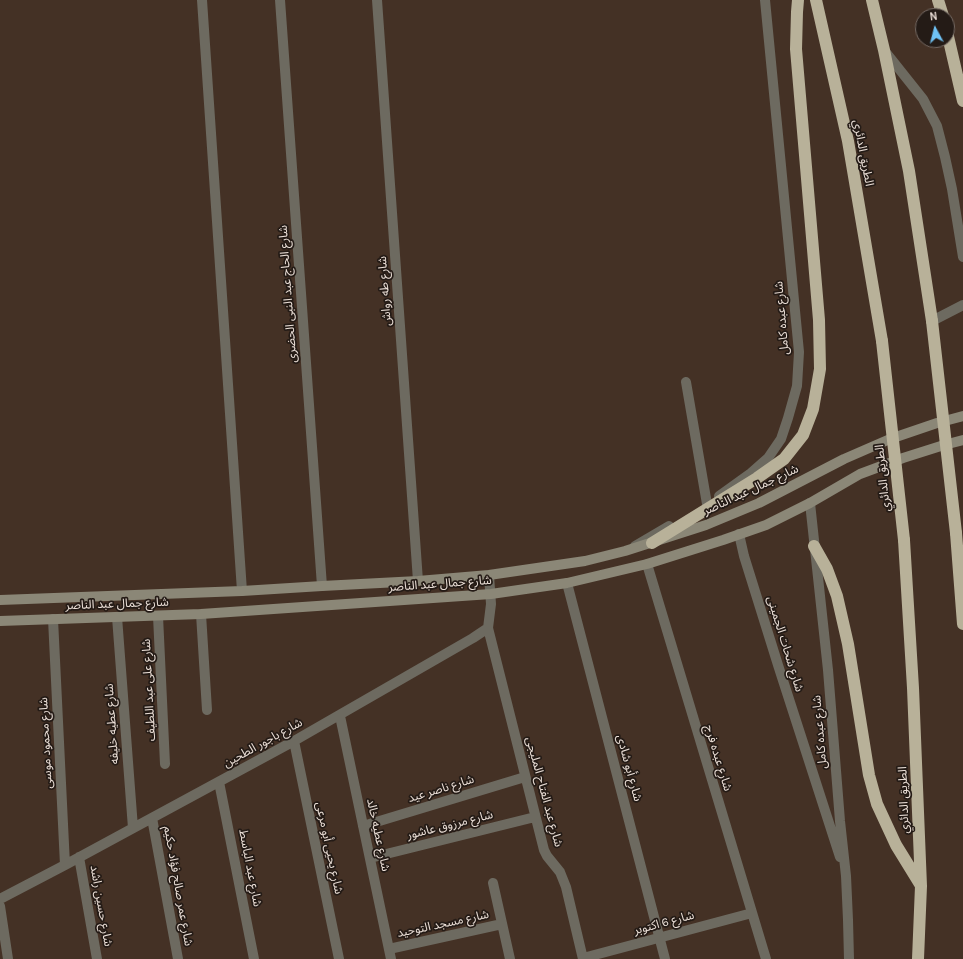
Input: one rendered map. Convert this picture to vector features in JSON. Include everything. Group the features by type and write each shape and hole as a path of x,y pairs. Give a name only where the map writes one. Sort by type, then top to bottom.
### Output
{"highway":[{"path":"652,543 757,478 784,459 803,435 813,409 820,369 819,320 796,57 798,0"},
{"name":"الطريق الدائري","path":"816,0 848,141 882,341 904,540 914,688 921,886 918,959"},
{"path":"872,0 909,171 932,321 956,534 963,624"},
{"path":"951,48 963,102"},
{"path":"814,546 827,569 837,596 848,644 869,775 877,804 896,845 921,886"}],"street":[{"path":"202,0 242,591"},
{"name":"شارع الحاج عبد النبى الحضرى","path":"280,0 322,586"},
{"name":"شارع طه رواش","path":"377,0 418,581"},
{"name":"شارع عبده كامل","path":"625,551 707,504 751,473 768,458 780,439 788,418 797,386 799,352 765,0"},
{"path":"884,50 923,99 937,126 952,189 963,257"},
{"path":"932,321 963,305"},
{"path":"686,382 707,504"},
{"name":"شارع جمال عبد الناصر","path":"0,600 242,591 418,581 489,575 585,561 652,543 706,525 759,503 844,459 890,439 963,416"},
{"name":"شارع جمال عبد الناصر","path":"0,621 201,614 491,594 567,583 647,564 766,525 810,503 860,474 910,456 963,440"},
{"name":"شارع عبده كامل","path":"810,503 828,670 846,876 848,959"},
{"name":"شارع شحات الجمينى","path":"739,534 744,556 778,665 846,876"},
{"name":"شارع عبده فرج","path":"647,564 766,959"},
{"path":"488,628 491,604 489,575"},
{"name":"شارع أبو شادى","path":"567,583 665,959"},
{"path":"201,614 207,710"},
{"name":"شارع على عبد اللطيف","path":"158,616 165,764"},
{"name":"شارع عطيه خليفه","path":"117,617 133,828"},
{"name":"شارع محمود موسى","path":"53,619 65,865"},
{"name":"شارع باجور الطحين","path":"0,899 340,716 488,628"},
{"name":"شارع عبد الفتاح المليجى","path":"488,628 544,850 560,872 566,887 583,958"},
{"name":"شارع عطيه خالد","path":"340,716 390,954"},
{"name":"شارع يحيى أبو مرعى","path":"294,741 339,959"},
{"name":"شارع ناصر عيد","path":"363,826 525,778"},
{"name":"شارع عبد الباسط","path":"219,782 254,959"},
{"name":"شارع مرزوق عاشور","path":"370,858 535,817"},
{"name":"شارع عمر صالح فؤاد حكيم","path":"152,818 178,959"},
{"name":"شارع حسين راشد","path":"80,857 97,959"},
{"path":"493,883 510,959"},
{"path":"0,906 8,959"},
{"name":"شارع 6 اكتوبر","path":"583,958 752,913"},
{"name":"شارع مسجد التوحيد","path":"390,954 502,924"}]}
